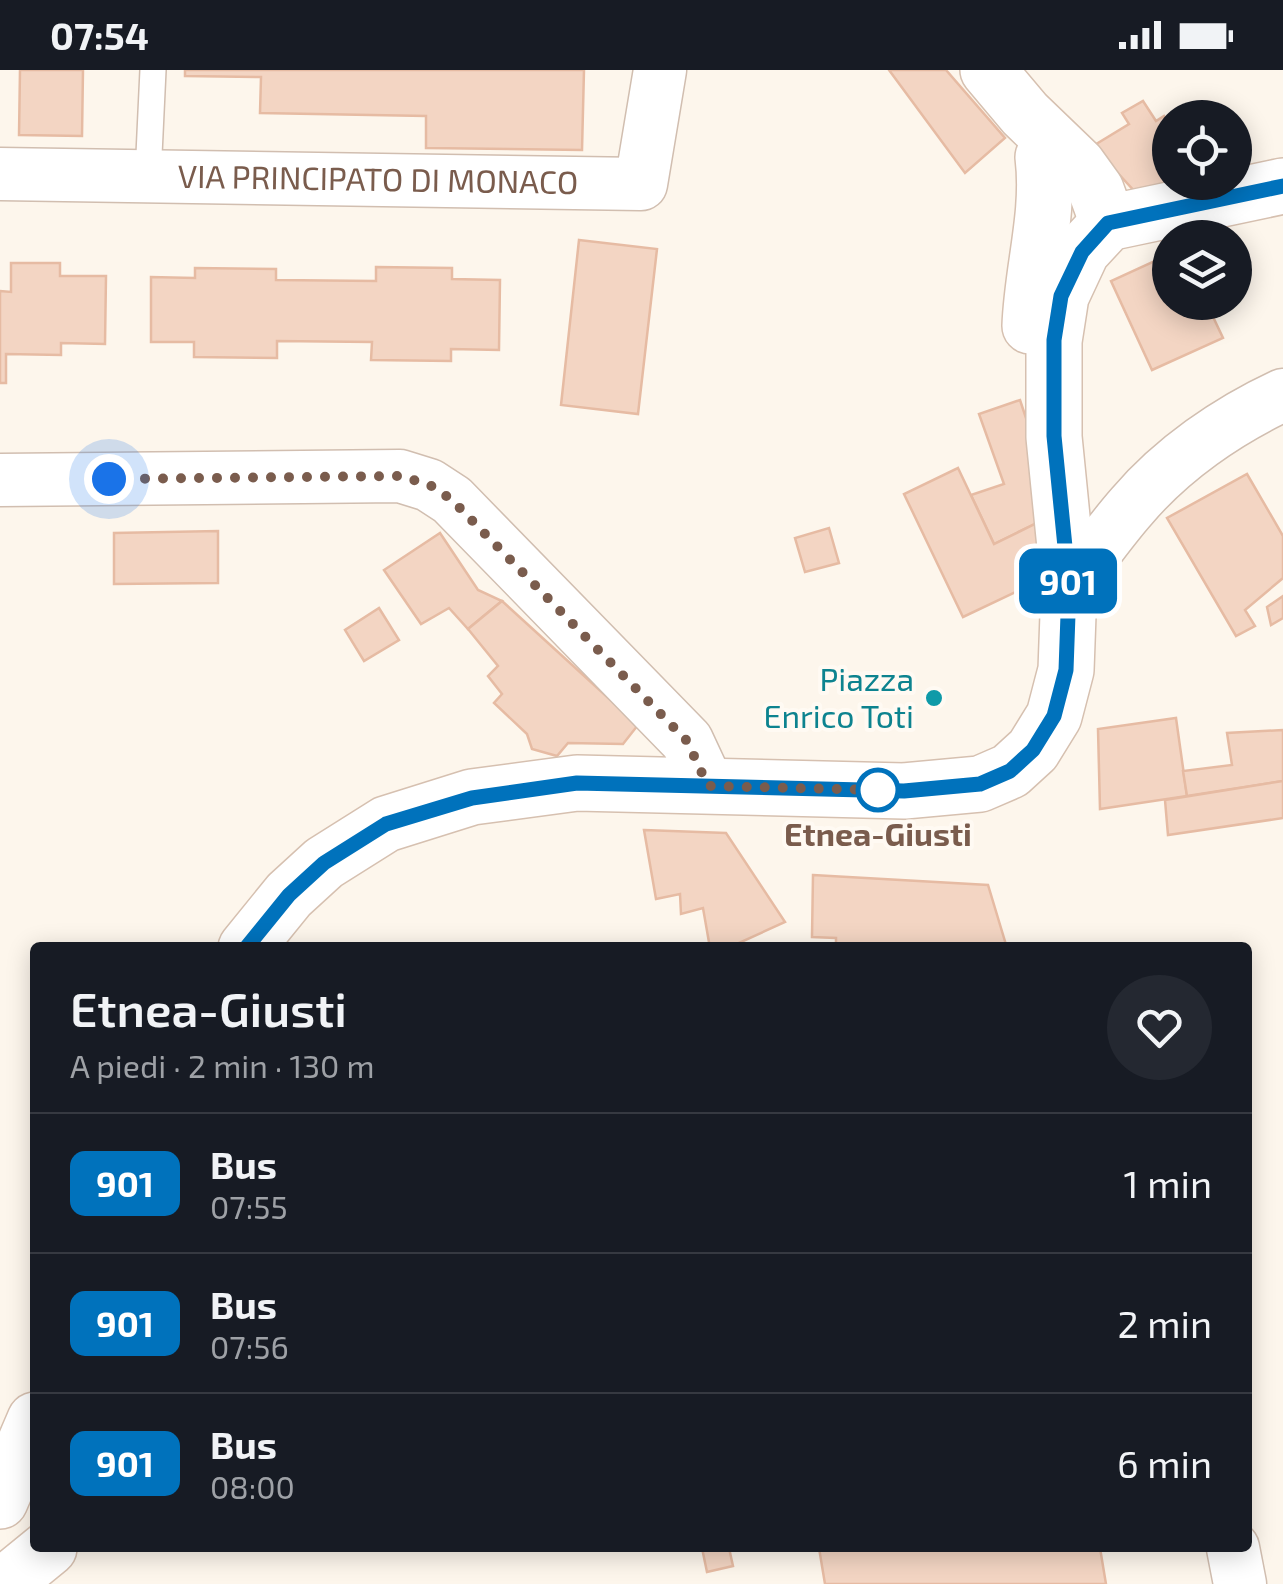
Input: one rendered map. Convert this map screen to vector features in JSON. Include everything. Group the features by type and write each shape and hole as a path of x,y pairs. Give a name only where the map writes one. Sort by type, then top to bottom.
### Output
{"main road":[{"path":"988,70 1034,135 1060,190 1072,205 1090,216 1108,223 1283,186"},
{"path":"1034,135 1046,185 1030,330 1038,382 1054,436"},
{"path":"251,942 289,895 324,863 386,824 472,798 577,783 904,791 980,784 1010,771 1033,750 1054,716 1066,670 1069,587 1054,436 1054,340 1061,296 1082,252 1108,223"},
{"path":"0,1501 30,1432"},
{"path":"5,1584 45,1552"}],"street":[{"name":"VIA PRINCIPATO DI MONACO","path":"0,174 641,184 660,70"},
{"path":"1069,587 1132,505 1170,468 1243,413 1283,394"},
{"path":"0,480 400,476 430,485 452,500 687,741 708,786"},
{"path":"1233,1552 1240,1584"}],"lane":[{"path":"148,176 153,70"}],"building":[{"path":"20,70 83,70 82,136 19,135"},
{"path":"185,70 584,70 582,150 426,148 426,116 260,113 261,77 185,76"},
{"path":"889,70 946,70 1005,138 965,173"},
{"path":"1143,101 1152,115 1152,189 1138,195 1093,146 1129,124 1122,113"},
{"path":"579,240 657,249 638,414 561,405"},
{"path":"1152,262 1152,320 1214,320 1223,338 1152,370 1111,281"},
{"path":"11,263 60,263 60,276 106,276 105,344 61,343 61,355 6,354 6,383 0,383 0,291 11,292"},
{"path":"376,267 452,268 452,279 500,280 499,350 451,349 451,361 371,360 372,342 277,341 277,358 194,357 194,342 151,342 151,277 195,278 195,268 276,269 276,280 376,281"},
{"path":"1020,400 1028,424 1039,522 994,544 971,495 1004,484 979,414"},
{"path":"958,468 994,544 1039,522 1043,579 963,617 904,494"},
{"path":"1247,474 1283,536 1283,578 1245,610 1255,626 1236,636 1167,518"},
{"path":"829,528 839,563 805,572 795,538"},
{"path":"218,531 218,583 114,584 114,533"},
{"path":"440,533 478,590 502,601 468,629 449,608 421,624 384,570"},
{"path":"1283,596 1283,618 1271,625 1267,607"},
{"path":"502,601 638,725 623,744 568,743 557,756 532,749 527,734 494,703 502,694 488,676 498,666 468,629"},
{"path":"379,608 399,640 364,661 345,630"},
{"path":"1176,718 1187,796 1100,809 1098,729"},
{"path":"1283,730 1283,781 1187,796 1183,771 1232,765 1227,733"},
{"path":"1283,781 1283,818 1168,835 1165,800"},
{"path":"644,830 726,833 785,922 741,942 709,942 703,908 681,914 680,894 656,899"},
{"path":"813,875 988,885 1005,942 836,942 836,938 812,937"},
{"path":"703,1552 730,1552 733,1566 707,1572"},
{"path":"820,1552 1101,1552 1106,1584 825,1584"}],"bus line":[{"name":"901","path":"251,942 289,895 324,863 386,824 472,798 577,783 904,791 980,784 1010,771 1033,750 1054,716 1066,670 1069,587 1054,436 1054,340 1061,296 1082,252 1108,223 1283,186"}],"place":[{"name":"Piazza Enrico Toti","path":"934,698"},
{"name":"Etnea-Giusti","path":"878,790"}],"route":[{"path":"109,479 400,476 430,485 452,500 687,741 708,786 878,790"}]}
